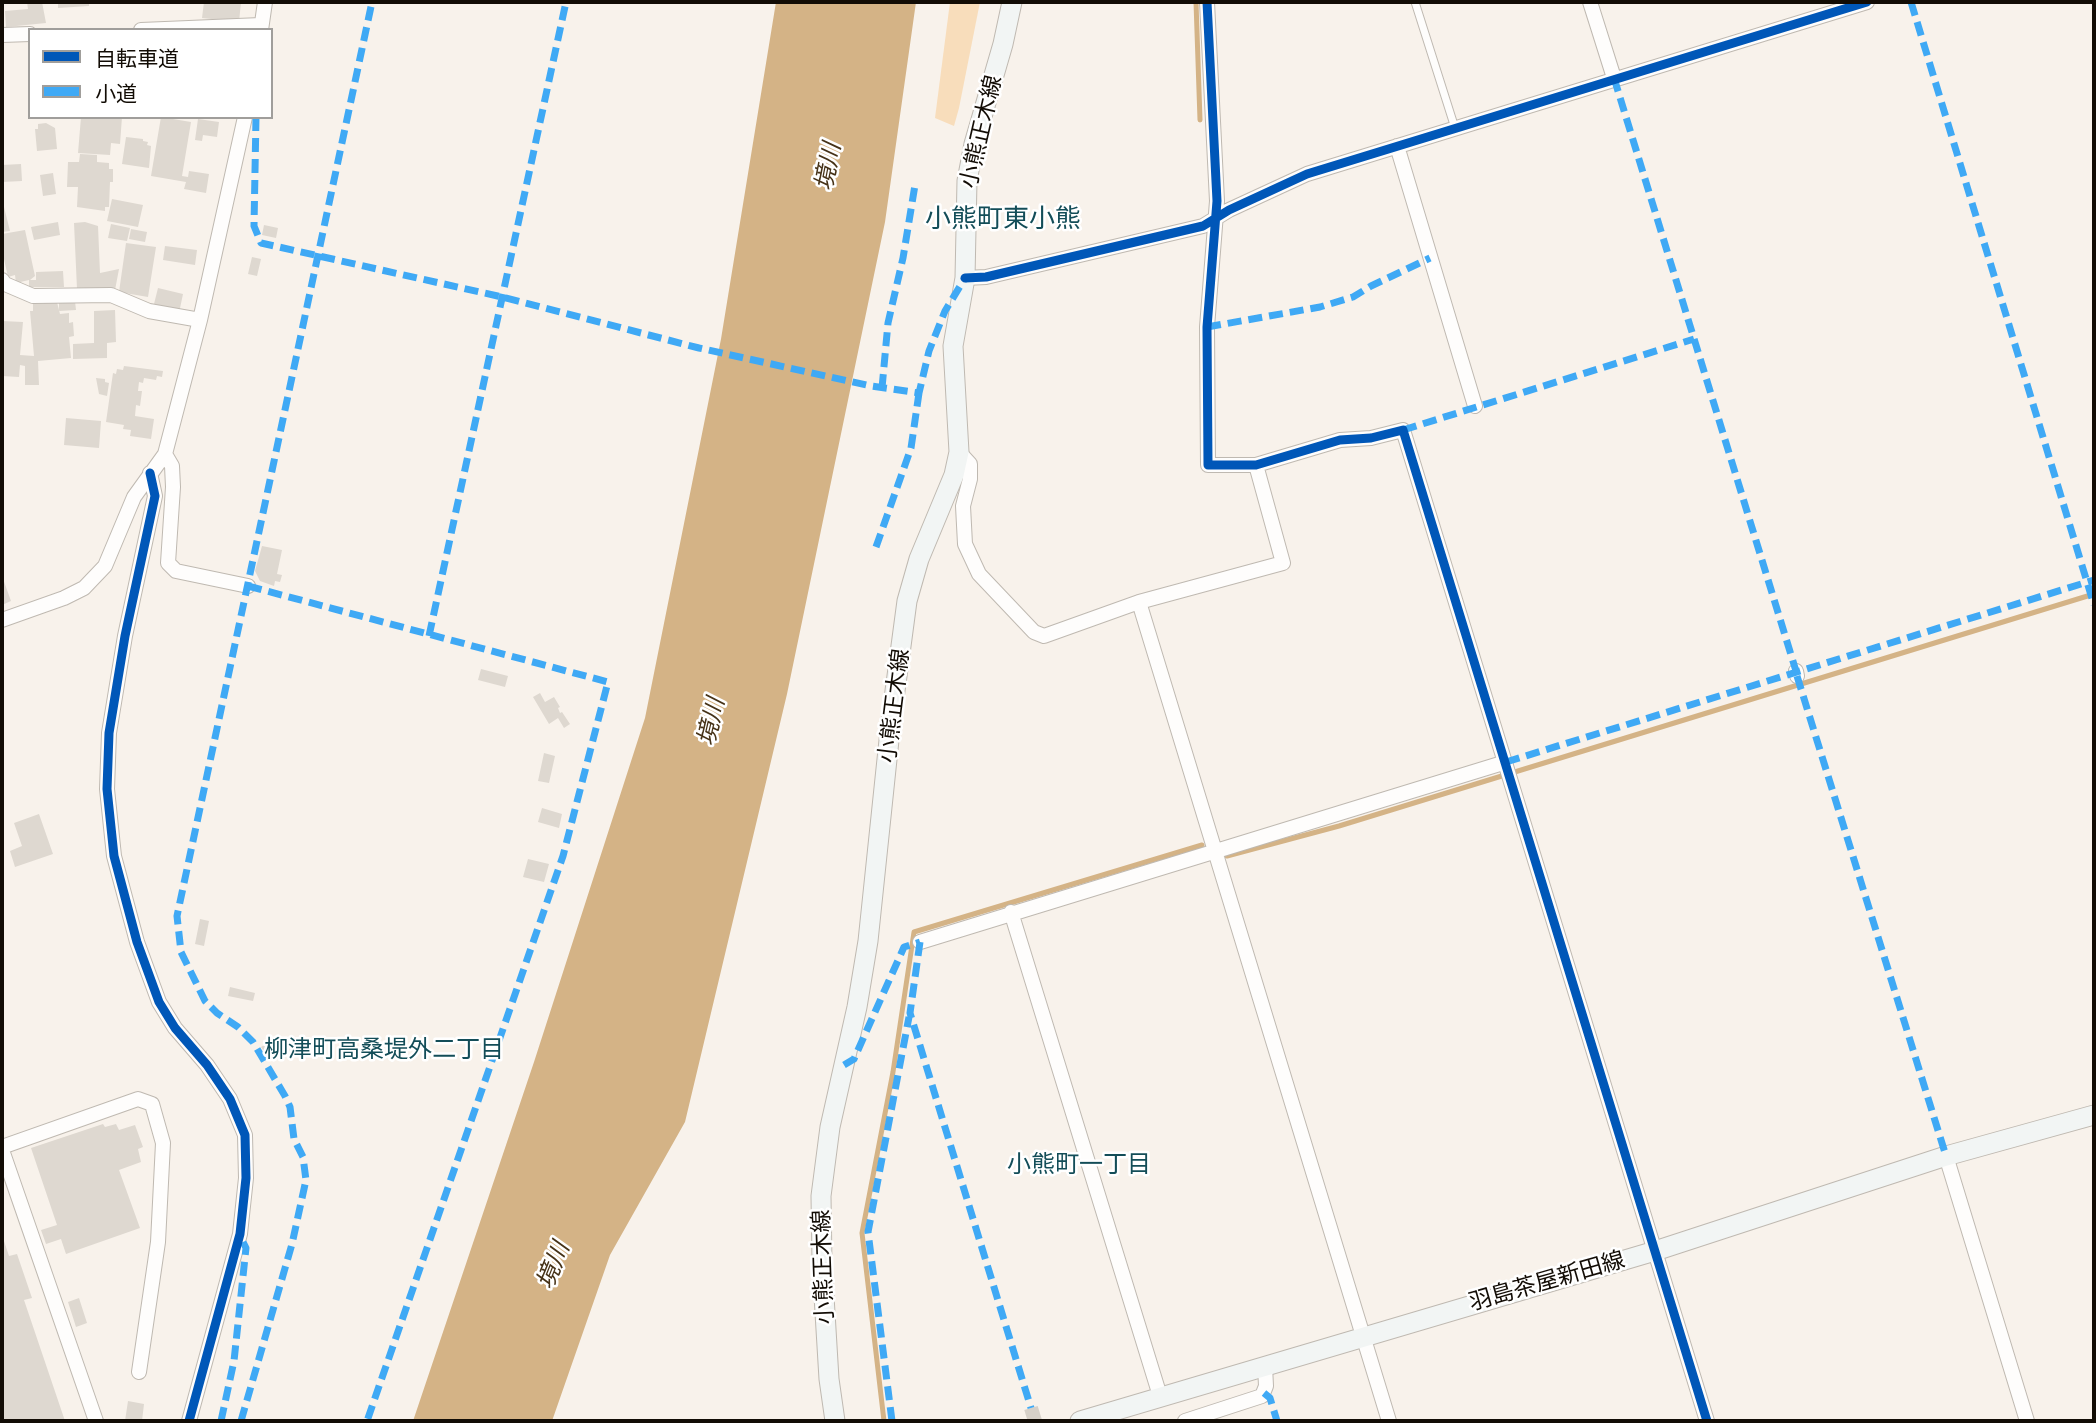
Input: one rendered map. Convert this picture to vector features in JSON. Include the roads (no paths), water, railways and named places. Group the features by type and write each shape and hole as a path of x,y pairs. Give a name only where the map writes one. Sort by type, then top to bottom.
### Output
{"main road":[{"name":"小熊正木線","path":"835,1421 829,1379 821,1196 828,1141 857,1007 868,941 891,720 907,601 919,559 954,475 959,452 953,346 965,278 967,181 974,144 1003,44 1012,2"},
{"name":"羽島茶屋新田線","path":"1080,1421 1655,1251 1946,1156 2094,1115"}],"street":[{"path":"261,28 265,2"},
{"path":"1207,2 1217,201 1207,327 1208,465 1256,466 1340,440 1371,438 1403,430 1707,1421"},
{"path":"1590,2 1614,78"},
{"path":"965,278 986,277 1202,226 1229,210 1307,174 1867,2"},
{"path":"2,35 28,34"},
{"path":"2,620 64,598 83,588 106,566 134,497 165,454 200,320 245,119"},
{"path":"1396,146 1475,406"},
{"path":"2,280 5,284 33,296 111,295 149,311 200,320"},
{"path":"959,452 970,464 970,479 963,506 964,544 979,574 1034,632 1044,636 1139,602 1283,563 1256,466"},
{"path":"165,454 172,466 173,487 168,563 176,571 247,586"},
{"path":"150,473 155,496 125,636 110,733 107,789 114,856 137,942 159,1002 175,1028 207,1065 230,1099 245,1135 246,1178 240,1234 189,1421"},
{"path":"1139,602 1389,1421"},
{"path":"920,942 1506,761"},
{"path":"1011,912 1160,1396"},
{"path":"96,1421 2,1148 138,1099 152,1104 163,1143 158,1242 139,1372"},
{"path":"1946,1156 2027,1421"},
{"path":"1185,1421 1262,1396 1266,1386 1265,1366"}],"lane":[{"path":"1415,2 1455,128"}],"water":[{"name":"境川","path":"776,2 916,2 885,222 787,694 685,1122 610,1255 552,1421 413,1421 534,1062 645,718 721,339"}],"waterway":[{"path":"1196,2 1200,120"},
{"path":"1227,856 1339,826 2094,594"},
{"path":"884,1421 862,1233 893,1072 914,932 1202,845"}],"tunnel":[{"path":"1031,1408 1035,1421"}],"district":[{"name":"小熊町東小熊","path":"1003,220"},
{"name":"柳津町高桑堤外二丁目","path":"384,1050"},
{"name":"小熊町一丁目","path":"1079,1165"}]}
